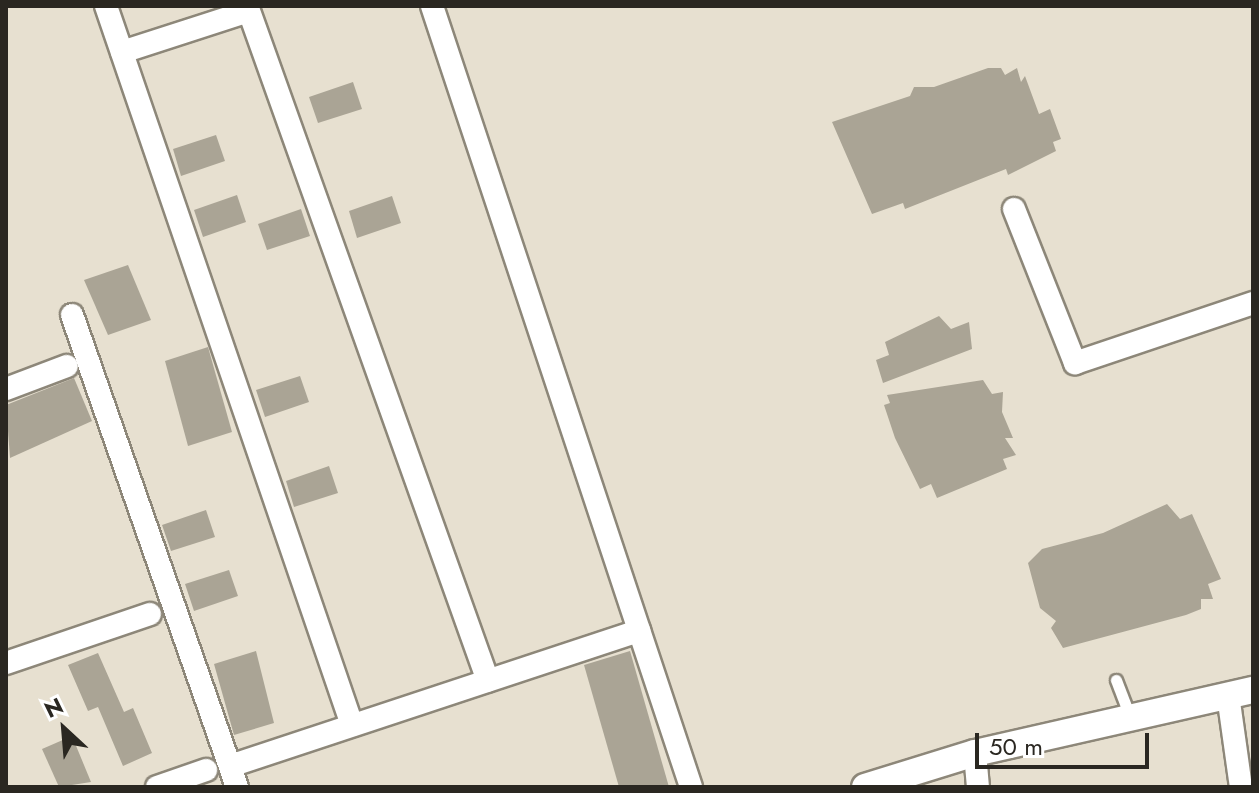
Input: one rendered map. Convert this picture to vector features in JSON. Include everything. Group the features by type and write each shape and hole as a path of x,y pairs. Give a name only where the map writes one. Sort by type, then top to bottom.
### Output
{"street":[{"path":"106,6 352,725"},
{"path":"432,6 691,787"},
{"path":"122,52 249,11 488,681"},
{"path":"1014,209 1075,363 1253,303"},
{"path":"72,315 233,776 352,725 639,631"},
{"path":"8,383 67,366"},
{"path":"6,663 150,614"},
{"path":"865,787 975,753 1241,692 1241,787"},
{"path":"975,753 978,787"},
{"path":"157,787 206,770"}],"lane":[{"path":"1116,680 1130,718"}],"building":[{"path":"988,68 1001,68 1005,75 1017,68 1021,82 1025,76 1039,114 1050,109 1061,139 1053,142 1056,151 1008,175 1006,169 905,209 903,203 872,214 832,122 910,96 914,87 934,87"},
{"path":"353,82 362,109 318,123 309,97"},
{"path":"216,135 225,161 181,176 173,149"},
{"path":"237,195 246,222 203,237 194,210"},
{"path":"392,196 401,223 357,238 349,211"},
{"path":"301,209 310,236 267,250 258,224"},
{"path":"128,265 151,320 108,335 84,280"},
{"path":"939,316 951,329 969,322 972,349 883,383 876,360 889,355 885,342"},
{"path":"208,347 232,432 188,446 165,361"},
{"path":"300,376 309,402 265,417 256,390"},
{"path":"74,378 92,421 10,458 6,405"},
{"path":"983,380 992,394 1003,392 1002,412 1013,438 1005,438 1016,455 1003,459 1007,469 937,498 931,484 920,489 895,438 884,405 890,403 887,395"},
{"path":"329,466 338,493 294,507 286,481"},
{"path":"1167,504 1180,519 1192,514 1221,579 1208,584 1213,599 1201,599 1201,609 1186,615 1063,648 1051,628 1056,621 1040,608 1028,563 1042,549 1103,533"},
{"path":"206,510 215,537 171,551 162,525"},
{"path":"229,570 238,596 194,611 185,584"},
{"path":"256,651 274,723 234,735 214,664"},
{"path":"630,651 669,787 619,787 584,665"},
{"path":"98,653 124,712 133,708 152,753 123,766 98,707 88,711 68,665"},
{"path":"72,736 91,782 59,787 42,749"}]}
